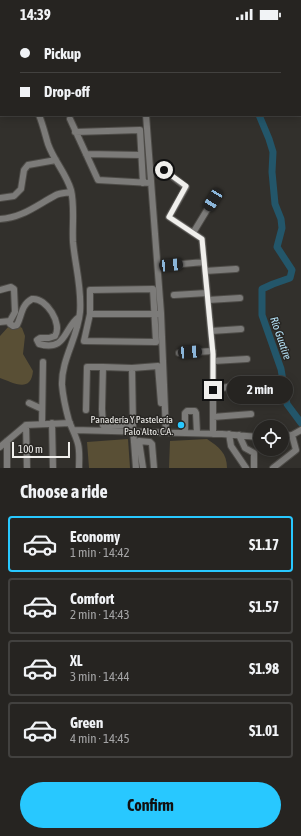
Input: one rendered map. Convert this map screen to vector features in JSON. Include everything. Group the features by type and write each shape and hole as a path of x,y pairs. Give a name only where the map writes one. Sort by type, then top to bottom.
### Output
{"street":[{"path":"39,116 48,144 65,174 71,192 73,241 81,299 79,317 69,348 62,378 63,392 70,423 79,445 79,468"},
{"path":"146,116 161,313 166,433"},
{"path":"70,119 98,180 151,184"},
{"path":"75,132 140,130 143,183"},
{"path":"86,154 141,155"},
{"path":"0,198 14,196 21,189 26,166 56,160"},
{"path":"164,170 186,186 169,217 202,239 213,351 213,434"},
{"path":"0,219 18,216 57,195 71,192"},
{"path":"193,233 213,200"},
{"path":"171,265 204,262"},
{"path":"205,271 236,269"},
{"path":"0,290 11,287 14,289 15,312 10,321"},
{"path":"153,289 156,342 84,341 90,314 90,290 153,289"},
{"path":"174,295 207,293"},
{"path":"208,300 240,298"},
{"path":"10,321 10,324 13,326 17,325 21,311 26,303 32,299 40,300 48,308 56,321 57,331 55,336 40,338 37,340 39,344 49,345 63,339 79,317"},
{"path":"90,314 161,313"},
{"path":"0,322 10,321"},
{"path":"211,331 241,329"},
{"path":"179,353 213,351"},
{"path":"213,361 247,359"},
{"path":"42,424 43,362"},
{"path":"86,410 87,367 132,368 158,366 163,425"},
{"path":"103,367 103,425 166,433 229,434 253,436"},
{"path":"132,368 133,429 142,468"},
{"path":"213,390 242,384"},
{"path":"29,403 42,409"},
{"path":"185,433 184,413 187,411 195,411 196,413 197,433"},
{"path":"213,417 251,414"},
{"path":"52,423 53,468"},
{"path":"0,447 26,425 70,423"},
{"path":"26,425 28,468"},
{"path":"74,430 133,429"},
{"path":"289,436 300,431"},
{"path":"229,434 231,446 246,468"},
{"path":"239,435 245,448 254,453 254,468"},
{"path":"273,468 296,450 292,435"},
{"path":"7,441 7,468"},
{"path":"136,468 137,441"},
{"path":"137,441 150,442 152,444 154,468"}],"shaded area":[{"path":"9,326 19,326 22,328 25,336 23,354 33,371 32,378 25,384 15,384 0,378 0,336"},
{"path":"128,439 130,468 89,468 87,442"},
{"path":"207,439 222,451 226,458 227,468 169,468 170,441"}],"waterway":[{"name":"Río Guatire","path":"259,116 273,152 272,172 275,204 281,219 282,228 277,247 292,270 290,278 262,289 262,315 281,369 287,404 301,423"}],"place":[{"name":"Panadería Y Pastelería Palo Alto. C.A.","path":"181,425"}],"route":[{"path":"164,170 186,186 169,217 202,239 213,354 213,390"}]}
